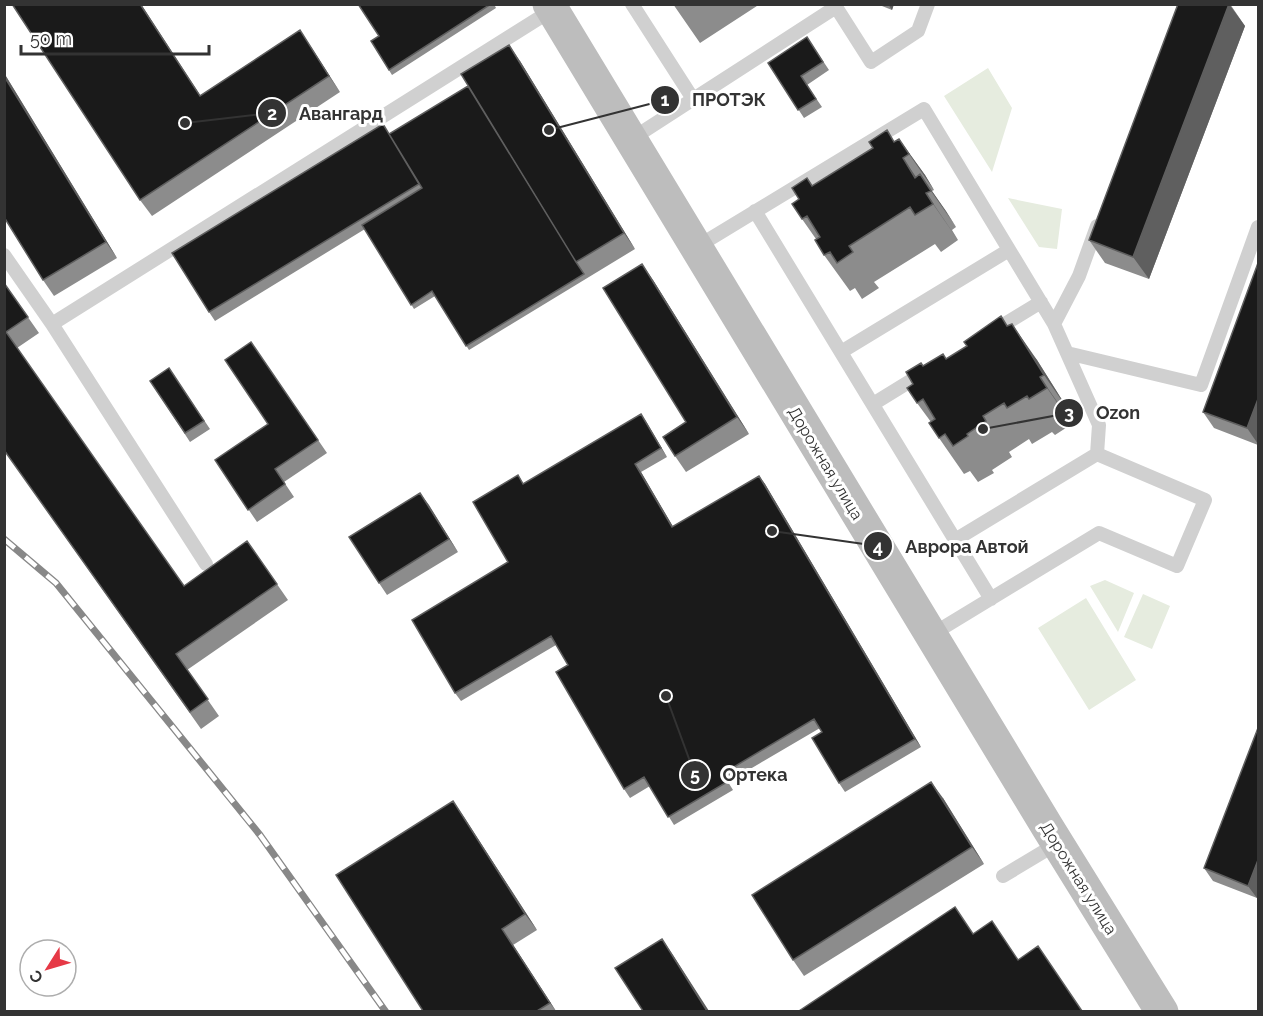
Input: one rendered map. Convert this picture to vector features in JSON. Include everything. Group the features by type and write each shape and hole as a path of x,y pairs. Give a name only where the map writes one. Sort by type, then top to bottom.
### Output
{"street":[{"name":"Дорожная улица","path":"550,7 1162,1011"}],"lane":[{"path":"632,4 693,99"},
{"path":"630,140 836,6 871,62 918,31 928,4"},
{"path":"52,324 550,7"},
{"path":"695,248 924,109 1054,324 1099,425 1097,454"},
{"path":"755,211 991,598"},
{"path":"1054,324 1079,276 1103,211"},
{"path":"1067,353 1201,385 1258,227"},
{"path":"841,352 1009,250"},
{"path":"4,255 52,324 206,564"},
{"path":"981,338 1041,302"},
{"path":"873,404 932,368"},
{"path":"955,540 1097,454"},
{"path":"931,635 1099,533 1177,566 1205,500 1097,454"},
{"path":"1003,876 1058,843"}],"shaded area":[{"path":"988,68 1012,108 992,172 944,96"},
{"path":"1008,198 1062,209 1057,249 1039,247"},
{"path":"1105,580 1134,593 1118,632 1090,586"},
{"path":"1143,594 1170,606 1152,649 1124,637"},
{"path":"1086,598 1136,680 1089,710 1038,628"}],"building":[{"path":"12,4 140,4 200,96 300,30 329,76 140,200"},
{"path":"358,4 491,4 389,70 371,41 379,36"},
{"path":"1178,4 1229,4 1133,257 1089,240"},
{"path":"807,37 823,62 801,76 816,99 798,110 768,63"},
{"path":"509,45 624,233 576,262 461,74"},
{"path":"4,76 106,242 43,280 4,217"},
{"path":"468,86 584,274 466,346 432,291 411,305 362,225 422,188 389,134"},
{"path":"383,124 419,184 209,312 172,253"},
{"path":"887,130 894,142 899,139 909,154 903,158 915,178 920,174 931,191 926,193 933,204 915,215 910,207 849,246 853,252 837,263 830,252 824,255 815,240 820,237 807,216 802,219 792,204 799,199 792,188 807,178 812,186 873,148 869,142"},
{"path":"1258,263 1258,399 1247,428 1203,412"},
{"path":"642,264 737,417 675,456 663,437 686,422 603,288"},
{"path":"4,283 28,317 6,332 184,586 247,541 277,584 176,654 208,699 190,712 4,450"},
{"path":"1001,316 1007,326 1012,324 1044,375 1040,377 1047,388 1007,408 1004,403 983,416 986,421 953,446 945,434 939,438 929,423 935,419 923,399 917,403 907,388 913,384 906,372 921,363 923,366 943,354 946,359 967,346 964,342"},
{"path":"251,342 318,440 275,469 285,484 248,510 215,460 268,424 225,360"},
{"path":"169,368 204,421 185,433 150,381"},
{"path":"641,414 661,448 635,464 672,527 759,476 915,739 839,783 812,738 822,732 814,719 722,774 727,782 668,817 644,777 624,789 556,672 568,665 551,636 455,693 412,620 508,562 473,502 518,475 523,484"},
{"path":"420,493 449,539 379,583 349,537"},
{"path":"1258,728 1258,860 1248,886 1204,868"},
{"path":"931,782 972,847 793,960 752,895"},
{"path":"453,801 525,914 502,929 550,1003 537,1011 423,1011 336,875"},
{"path":"955,907 973,934 992,921 1018,960 1038,946 1082,1011 799,1011"},
{"path":"662,939 707,1011 643,1011 615,968"}],"railway":[{"path":"4,539 56,583 260,835 386,1012"}],"place":[{"name":"Авангард","path":"185,123"},
{"name":"ПРОТЭК","path":"549,130"},
{"name":"Ozon","path":"983,429"},
{"name":"Аврора Автой","path":"772,531"},
{"name":"Ортека","path":"666,696"}]}
